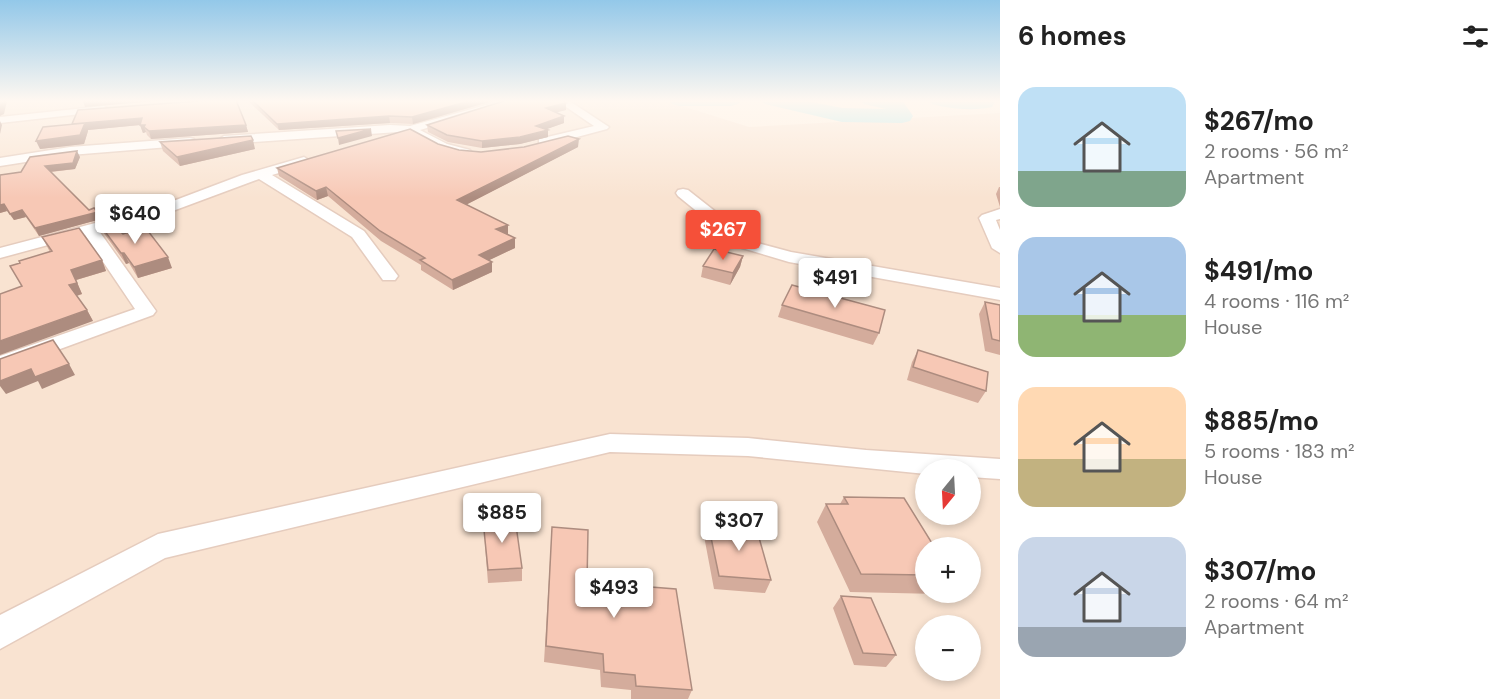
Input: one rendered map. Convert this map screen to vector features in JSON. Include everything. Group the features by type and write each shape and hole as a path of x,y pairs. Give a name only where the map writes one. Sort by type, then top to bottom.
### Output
{"street":[{"path":"0,162 70,151 326,133"},
{"path":"353,146 398,133"},
{"path":"417,133 443,147 476,154"},
{"path":"536,144 581,133"},
{"path":"0,253 165,208 318,156"},
{"path":"261,174 358,234 389,276"},
{"path":"683,193 748,245 789,257 1000,294"},
{"path":"1000,214 987,218 1000,248"},
{"path":"0,364 146,311 90,230"},
{"path":"0,633 158,547 610,443 748,447 866,460 1000,468"}],"shaded area":[{"path":"0,133 1000,133 1000,699 0,699"}],"building":[{"path":"40,133 81,133 80,135 36,141"},
{"path":"336,133 358,133 338,138"},
{"path":"398,133 417,133 438,144 459,150 481,152 524,147 568,136 579,139 457,200 508,225 496,229 515,238 479,255 492,262 452,280 420,260 425,258 380,231 326,187 316,191 277,168"},
{"path":"442,133 538,133 482,141"},
{"path":"251,136 253,140 177,157 160,142"},
{"path":"77,151 73,163 45,166 89,210 94,208 98,212 35,228 22,210 10,214 4,204 0,205 0,175 21,172 30,157"},
{"path":"107,220 123,234 145,227 168,257 134,267 98,222"},
{"path":"79,228 102,260 71,270 77,283 69,285 87,310 0,341 0,294 22,286 10,266 52,251 42,237"},
{"path":"714,249 743,256 733,273 703,266"},
{"path":"792,285 885,310 879,333 782,305"},
{"path":"985,302 1000,305 1000,341 992,339"},
{"path":"53,340 69,364 35,377 31,369 0,381 0,359"},
{"path":"918,350 988,372 986,391 913,367"},
{"path":"844,497 904,498 915,516 915,525 921,525 928,537 915,537 915,575 861,574 826,504 848,504"},
{"path":"515,518 522,568 488,570 483,520"},
{"path":"708,523 756,527 771,580 719,576"},
{"path":"552,527 588,530 587,582 676,589 692,690 636,686 635,675 604,672 603,654 546,646"},
{"path":"841,596 871,598 896,655 863,653"}]}
